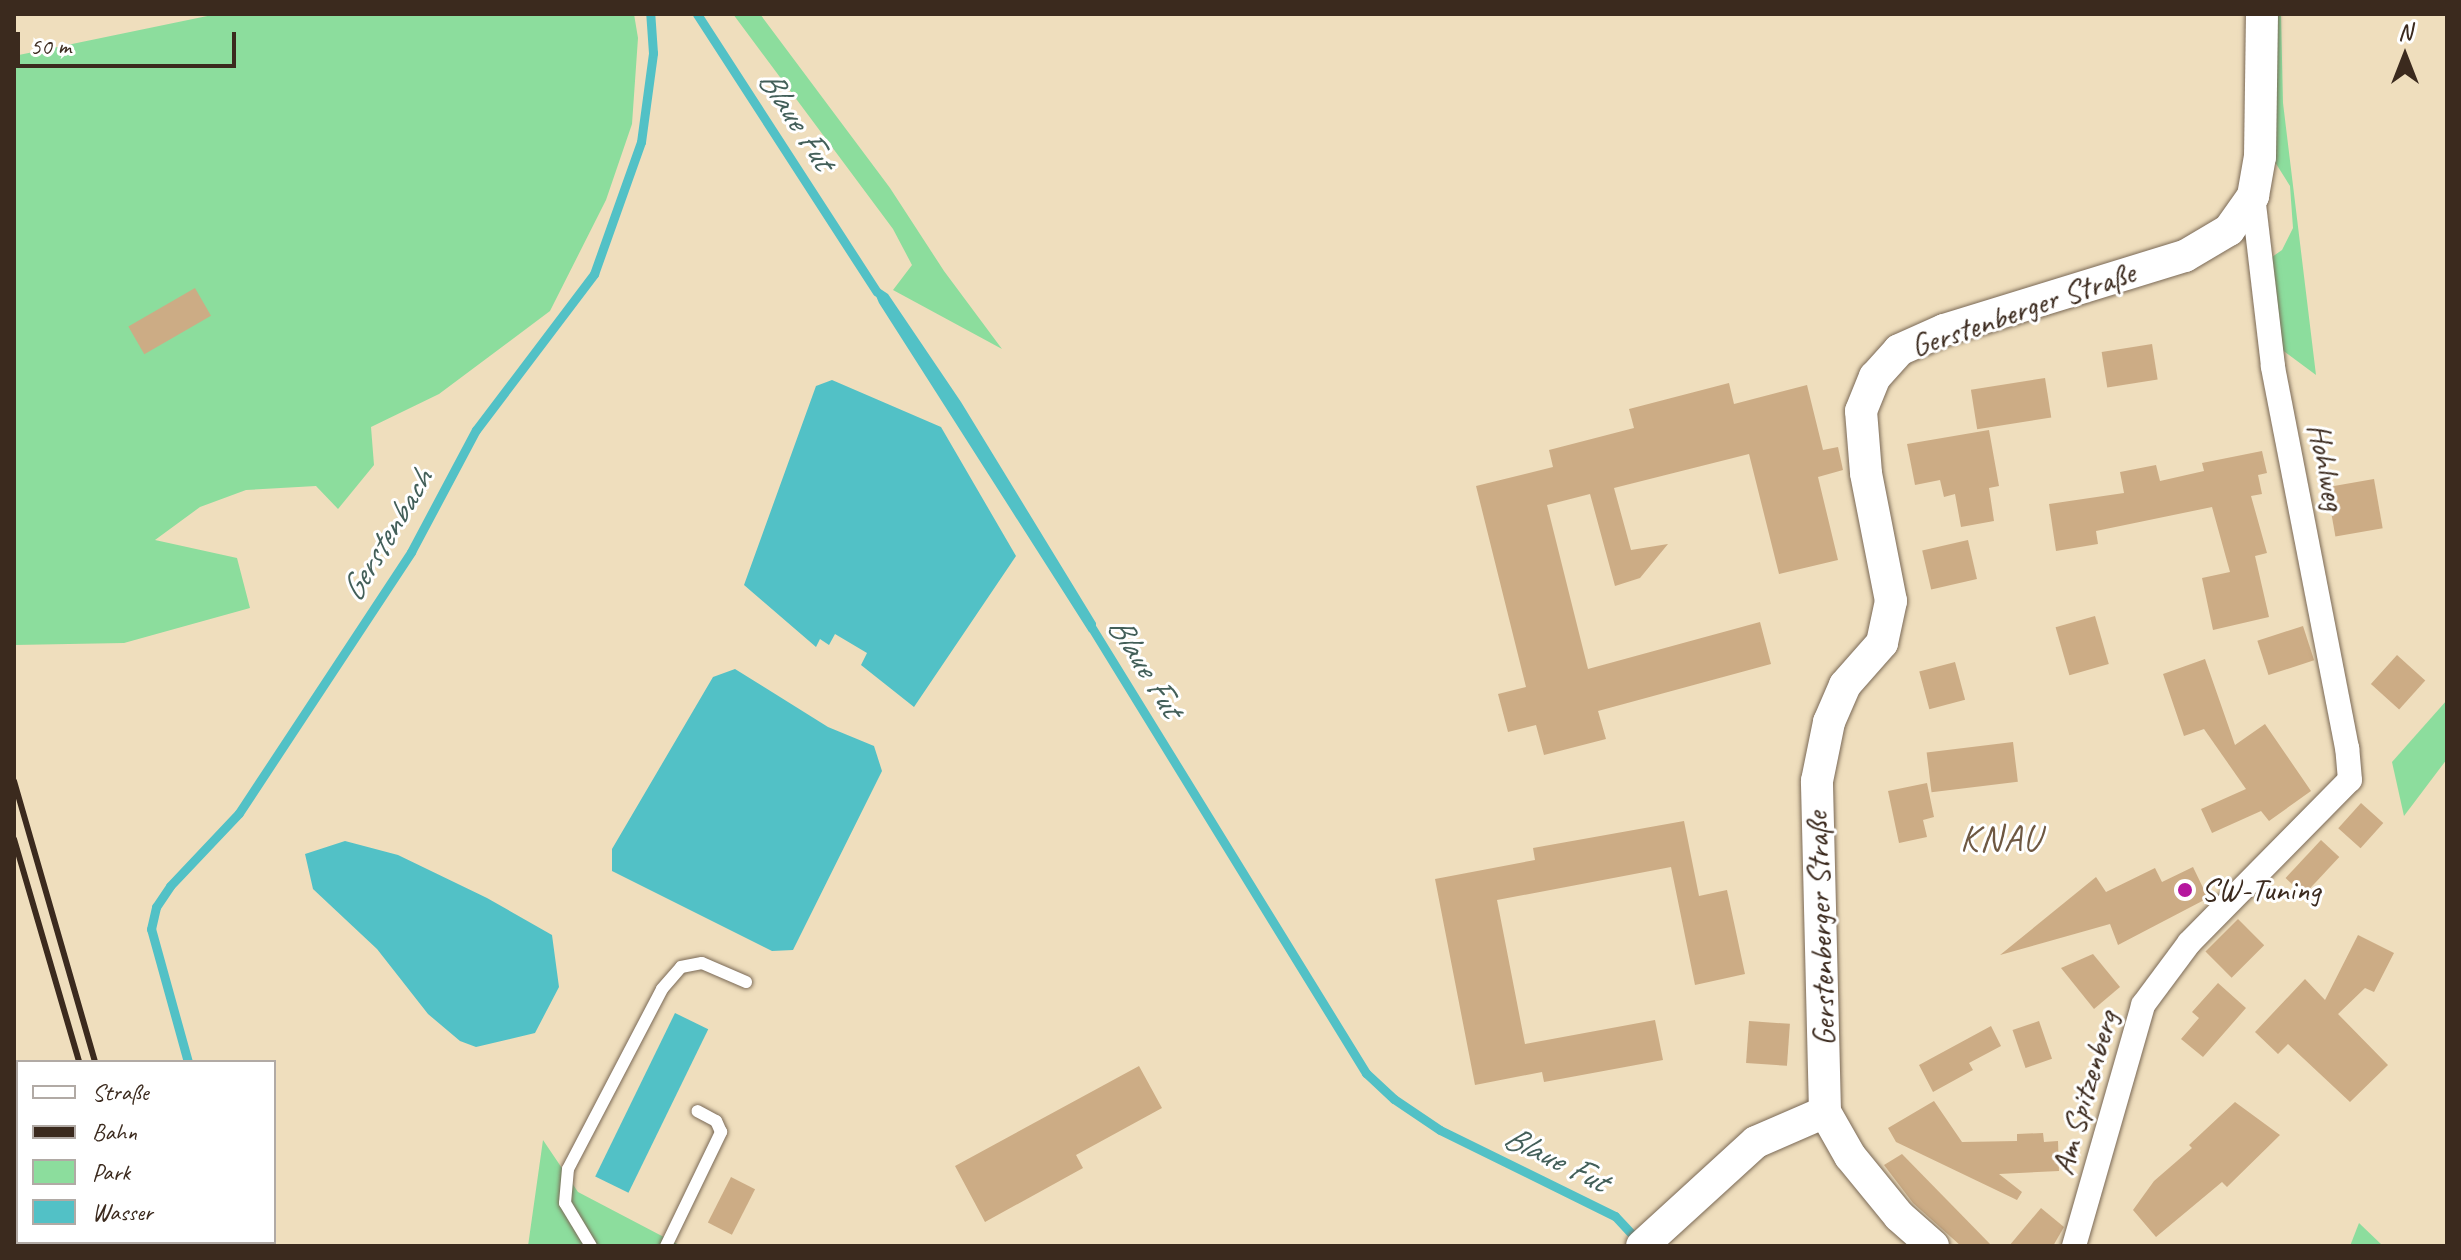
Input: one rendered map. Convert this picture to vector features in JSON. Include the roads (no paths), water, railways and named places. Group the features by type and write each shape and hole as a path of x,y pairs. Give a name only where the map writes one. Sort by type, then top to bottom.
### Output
{"street":[{"name":"Gerstenberger Straße","path":"1825,1112 1817,781 1829,722 1845,685 1882,643 1891,601 1866,473 1861,411 1875,377 1899,350 1944,330 2185,256 2229,230 2253,196 2260,157 2262,14"},
{"name":"Hohlweg","path":"2253,196 2273,366 2347,748"},
{"name":"Am Spitzenberg","path":"2074,1246 2143,1005 2189,943 2350,780 2347,748"},
{"path":"1652,1236 1756,1142 1825,1112 1860,1168 1899,1216 1933,1246"}],"lane":[{"path":"591,1246 565,1203 568,1169 662,989 681,967 702,963 746,982"},
{"path":"666,1246 721,1132 716,1121 697,1111"}],"water":[{"path":"870,282 888,294 961,402 1096,623 1096,635 1089,632 879,303"},
{"path":"832,380 941,427 1016,556 914,707 861,665 867,653 835,634 829,645 820,639 816,647 744,585 816,386"},
{"path":"735,669 828,727 874,746 882,771 793,950 772,951 612,871 612,849 713,677"},
{"path":"345,841 398,855 487,898 552,935 559,987 535,1033 476,1047 460,1041 428,1014 377,949 313,889 305,854"},
{"path":"675,1013 708,1029 628,1193 595,1177"}],"waterway":[{"name":"Gerstenbach","path":"187,1060 151,929 156,907 170,886 239,813 411,552 476,430 594,274 641,142 653,53 650,14"},
{"name":"Blaue Fut","path":"697,14 877,292"},
{"name":"Blaue Fut","path":"1092,628 1366,1073 1394,1099 1440,1130 1615,1216 1638,1241"}],"railway":[{"path":"14,781 94,1060"},
{"path":"14,839 78,1060"}],"place":[{"name":"SW-Tuning","path":"2185,890"}],"district":[{"name":"KNAU","path":"2001,839"}]}
